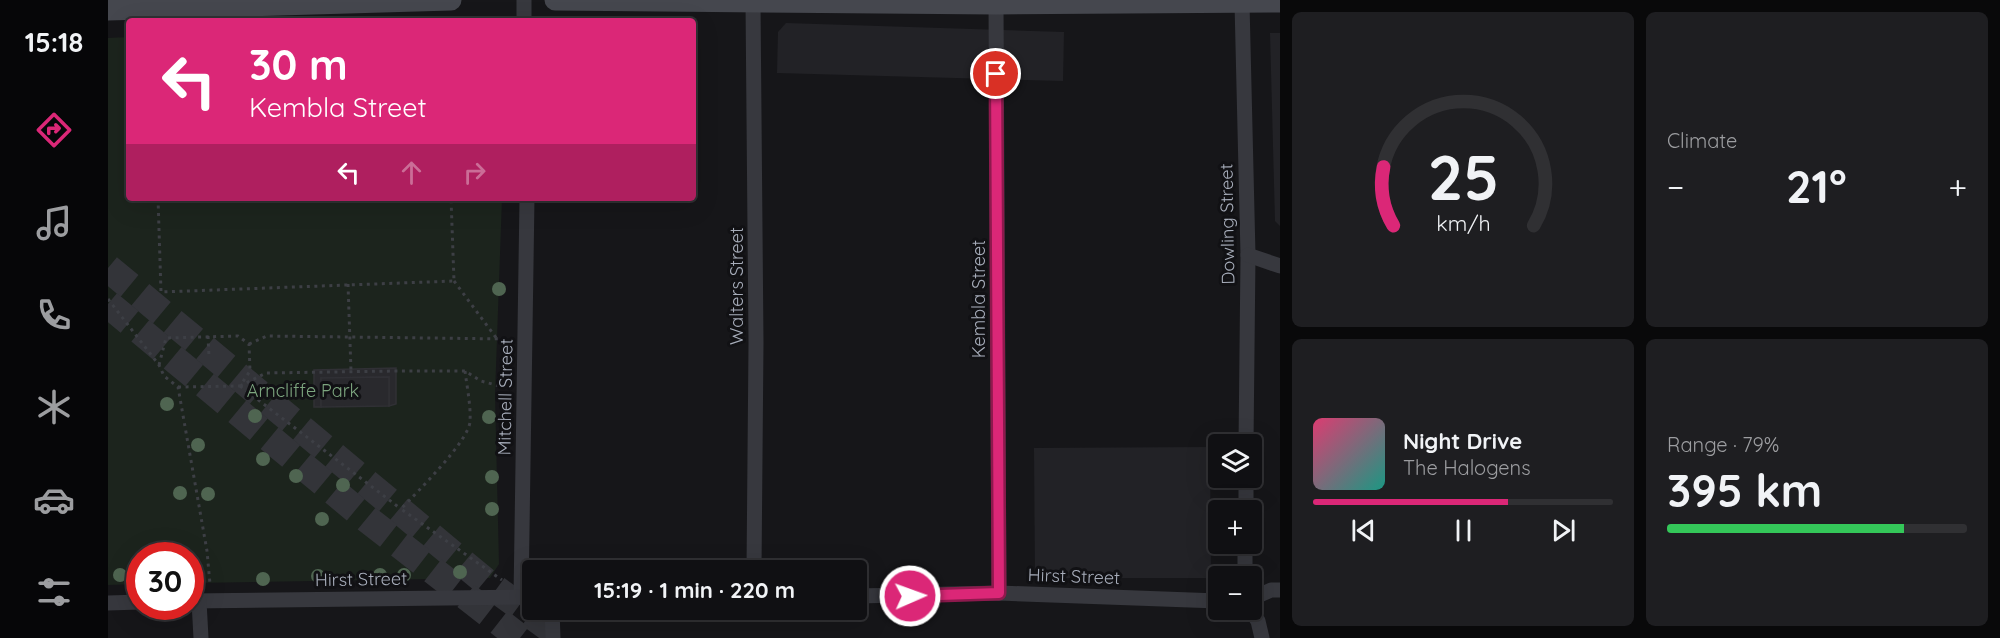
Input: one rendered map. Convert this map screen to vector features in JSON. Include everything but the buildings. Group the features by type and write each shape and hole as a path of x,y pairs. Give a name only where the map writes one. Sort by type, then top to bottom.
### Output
{"street":[{"path":"108,10 451,0"},
{"path":"524,0 524,18"},
{"path":"555,0 996,4 1280,2"},
{"name":"Walters Street","path":"753,2 756,331 754,560"},
{"name":"Dowling Street","path":"1242,3 1248,255 1246,434"},
{"name":"Kembla Street","path":"996,4 999,593"},
{"name":"Mitchell Street","path":"527,201 527,560"},
{"path":"1248,255 1280,266"},
{"path":"1262,594 1271,590 1280,590"},
{"name":"Hirst Street","path":"867,596 999,593 1208,601"},
{"name":"Hirst Street","path":"204,601 522,597"},
{"path":"108,603 126,602"},
{"path":"198,620 201,638"},
{"path":"553,620 554,638"},
{"path":"1257,620 1262,638"}],"path":[{"path":"158,201 161,292 454,281"},
{"path":"451,201 454,281 497,339"},
{"path":"348,284 351,371"},
{"path":"108,299 159,365 164,376 178,387 240,386 266,373 351,371 465,371 481,381 503,387"},
{"path":"208,336 209,357"},
{"path":"159,365 166,338 238,336 249,344"},
{"path":"249,344 267,336 505,339"},
{"path":"240,386 250,371 249,344"},
{"path":"401,509 457,446 468,430 470,420 465,371"},
{"path":"240,386 401,509 522,594"},
{"path":"178,387 207,551 210,586 204,592"}],"shaded area":[{"path":"786,23 1064,32 1063,81 777,73 778,32"},
{"path":"1270,33 1280,33 1280,226 1275,221"},
{"path":"1208,447 1208,488 1210,488 1210,500 1208,500 1208,554 1211,554 1211,566 1208,566 1208,578 1035,578 1034,448"}],"green space":[{"name":"Arncliffe Park","path":"126,37 126,201 502,201 495,395 499,564 490,578 204,583 204,542 126,542 126,584 108,585 108,38"}],"tunnel":[{"path":"108,268 486,582 563,638"},
{"path":"108,304 367,519 520,638"}],"route":[{"path":"910,596 999,593 996,74"}]}
